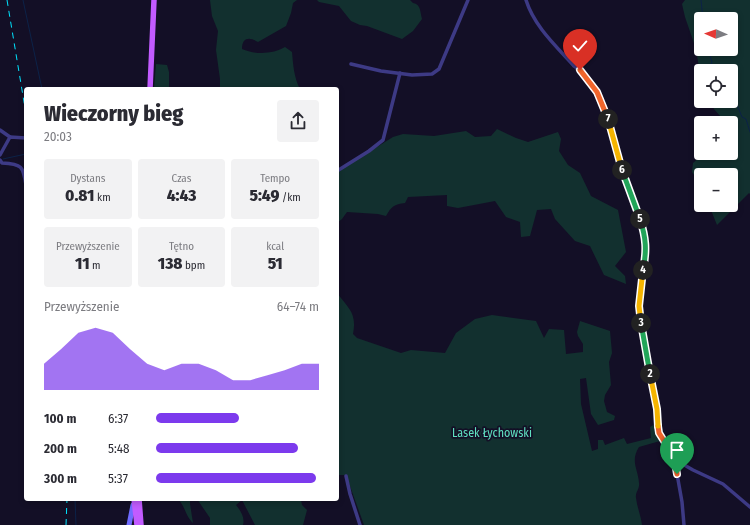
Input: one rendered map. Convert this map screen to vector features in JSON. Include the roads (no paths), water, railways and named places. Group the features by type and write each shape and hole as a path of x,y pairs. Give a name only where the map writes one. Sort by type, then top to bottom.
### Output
{"main road":[{"path":"150,87 154,0"},
{"path":"129,525 135,501"},
{"path":"136,501 137,525"},
{"path":"136,501 141,525"}],"street":[{"path":"351,64 381,71 400,73 429,75 436,72 439,69 468,0"},
{"path":"526,0 536,23 594,86 609,120 619,162 644,230 646,256 640,286 640,313 648,366 657,409 659,433 674,457 680,462 723,484 750,508"},
{"path":"339,170 369,151 383,140 400,73"},
{"path":"0,130 10,137 24,138"},
{"path":"0,155 10,137"},
{"path":"0,160 2,163 21,166 24,177"},
{"path":"674,457 682,502 684,525"},
{"path":"346,476 360,525"}],"waterway":[{"path":"23,0 42,87"},
{"path":"701,0 702,12"},
{"path":"710,56 712,62 711,64"},
{"path":"738,107 742,117 746,119 750,132"},
{"path":"3,159 24,154"},
{"path":"75,501 76,525"}],"railway":[{"path":"7,0 24,102"},
{"path":"66,525 67,501"}],"park label":[{"name":"Lasek Łychowski","path":"492,433"}]}
